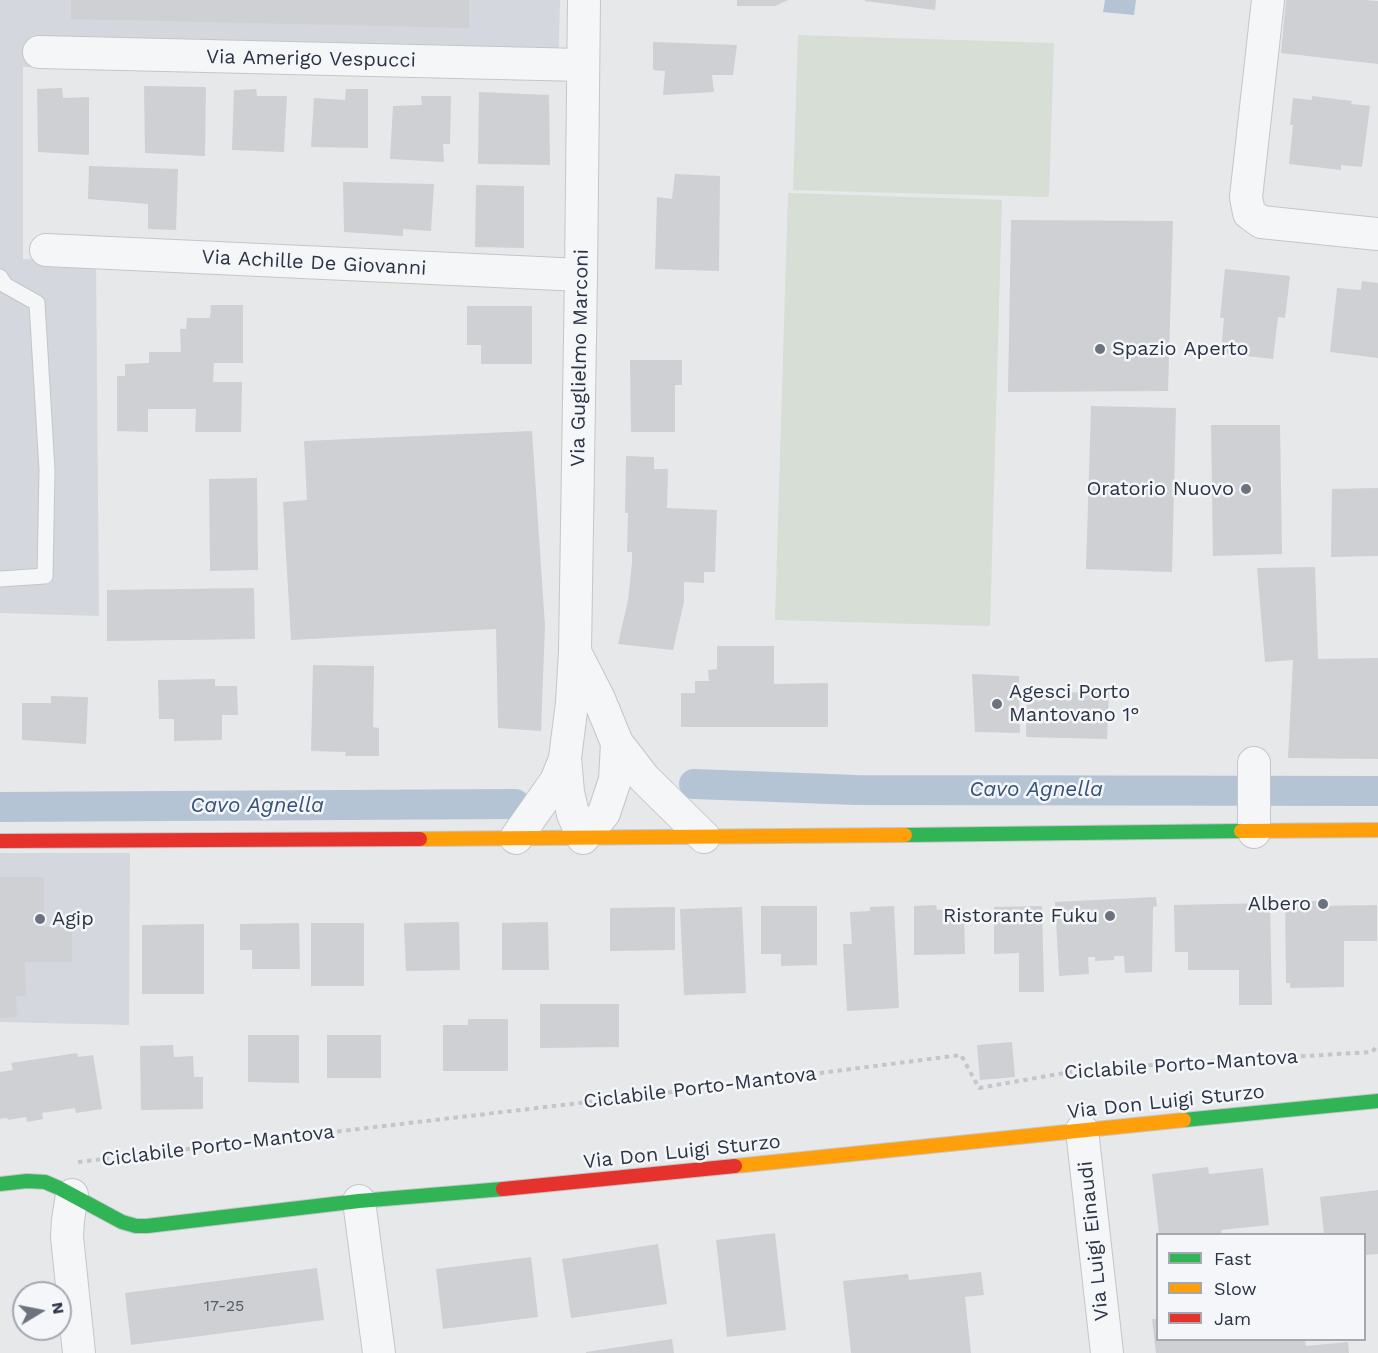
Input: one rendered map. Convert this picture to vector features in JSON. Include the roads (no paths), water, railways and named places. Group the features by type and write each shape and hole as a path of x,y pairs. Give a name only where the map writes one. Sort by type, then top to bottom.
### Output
{"street":[{"name":"Via Guglielmo Marconi","path":"584,0 575,651 572,703 565,758 568,792 573,814 583,838 604,813 615,780 616,743"},
{"path":"1269,0 1246,197 1249,213 1261,222 1378,234"},
{"name":"Via Amerigo Vespucci","path":"39,52 582,65"},
{"name":"Via Achille De Giovanni","path":"46,250 581,275"},
{"name":"Via Guglielmo Marconi","path":"575,651 599,699 616,743 644,778 704,837"},
{"name":"Via Guglielmo Marconi","path":"516,838 556,781 565,758"},
{"path":"1254,763 1254,832"},
{"path":"0,841 1378,830"},
{"name":"Via Don Luigi Sturzo","path":"0,1184 45,1182 122,1222 147,1226 359,1201 521,1188 1378,1101"},
{"name":"Via Luigi Einaudi","path":"1082,1130 1107,1353"},
{"path":"72,1195 67,1237 79,1353"},
{"path":"359,1201 379,1353"}],"lane":[{"path":"0,277 5,285 37,303 47,470 45,576 0,579"}],"water":[{"path":"1105,0 1136,0 1134,15 1103,12"}],"waterway":[{"name":"Cavo Agnella","path":"694,784 856,790 1378,791"},
{"name":"Cavo Agnella","path":"0,807 515,804"}],"place":[{"name":"Spazio Aperto","path":"1100,349"},
{"name":"Oratorio Nuovo","path":"1246,489"},
{"name":"Agesci Porto Mantovano 1°","path":"997,704"},
{"name":"Albero","path":"1323,904"},
{"name":"Ristorante Fuku","path":"1110,916"},
{"name":"Agip","path":"40,919"}]}
